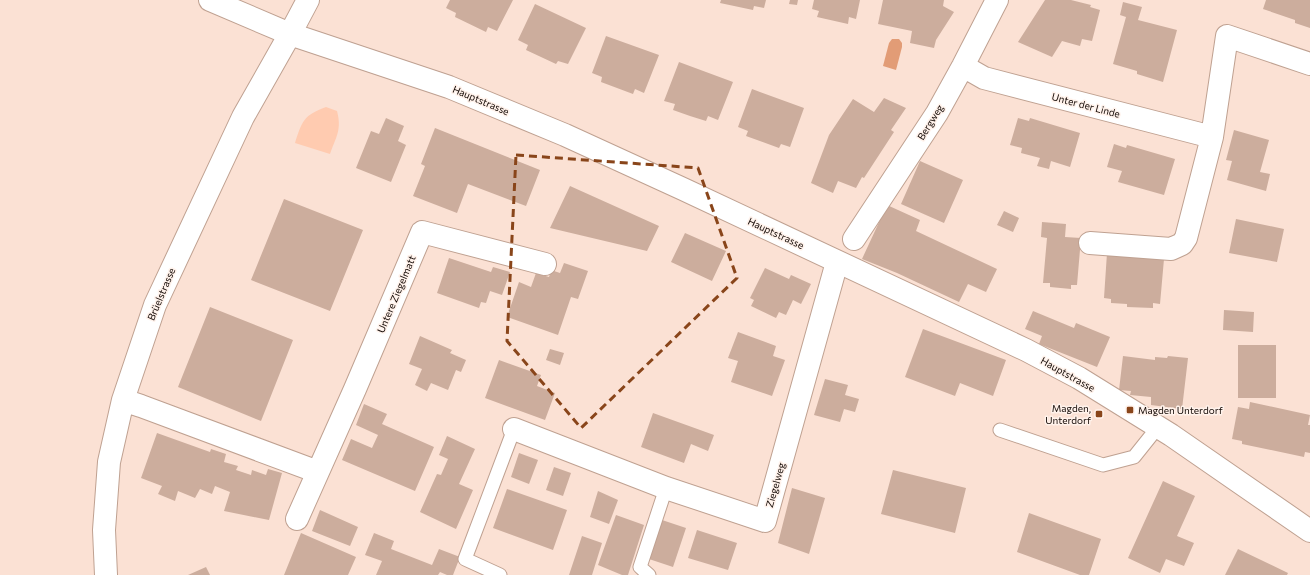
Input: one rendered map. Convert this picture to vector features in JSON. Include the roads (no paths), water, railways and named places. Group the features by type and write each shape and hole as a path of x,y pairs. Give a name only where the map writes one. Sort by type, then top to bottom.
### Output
{"street":[{"name":"Hauptstrasse","path":"210,0 290,34 449,87 565,135 1026,350 1079,378 1158,427 1310,531"},
{"name":"Brüelstrasse","path":"106,575 104,530 109,462 123,400 155,304 243,117 308,0"},
{"name":"Bergweg","path":"854,239 937,113 997,0"},
{"path":"1090,243 1171,249 1182,244 1186,238 1212,137 1227,36 1310,64"},
{"name":"Unter der Linde","path":"963,66 984,78 1212,137"},
{"name":"Untere Ziegelmatt","path":"297,518 422,232 545,264"},
{"name":"Ziegelweg","path":"514,429 666,488 765,521 837,262"},
{"path":"123,400 318,472"}],"lane":[{"path":"1000,430 1104,465 1134,457 1158,427"},
{"path":"500,575 465,559 514,429"},
{"path":"649,575 640,568 666,488"}],"place":[{"name":"Magden Unterdorf","path":"1130,410"},
{"name":"Magden, Unterdorf","path":"1099,414"}]}
